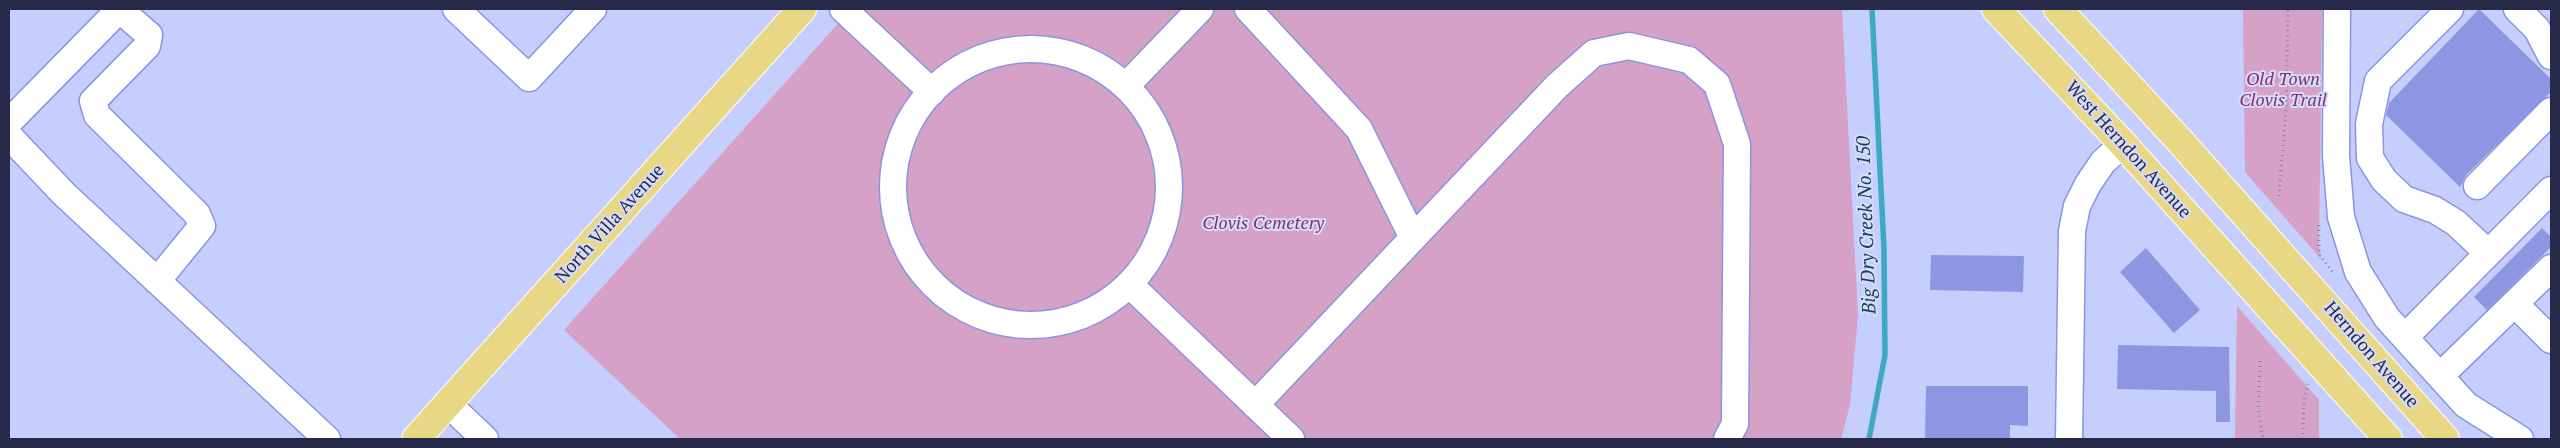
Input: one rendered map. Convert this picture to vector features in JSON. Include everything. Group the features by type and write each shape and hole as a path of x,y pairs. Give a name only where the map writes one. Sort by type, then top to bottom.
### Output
{"main road":[{"name":"North Villa Avenue","path":"416,439 802,9"},
{"name":"West Herndon Avenue","path":"1996,9 2123,144 2388,439"},
{"name":"Herndon Avenue","path":"2058,9 2296,271 2445,439"}],"street":[{"path":"456,9 529,78 593,9"},
{"path":"843,9 932,92"},
{"path":"1126,86 1200,9"},
{"path":"1248,9 1358,129 1413,238"},
{"path":"2337,9 2336,156 2341,218 2355,263 2372,297 2466,405 2520,439"},
{"path":"2450,9 2378,81 2369,124 2370,158 2384,180 2404,199 2435,210 2456,223 2488,253"},
{"path":"2517,9 2538,29 2551,56"},
{"path":"9,122 114,14 125,14 149,36 148,46 94,101 97,115 197,214 202,226 156,280"},
{"path":"1255,404 1558,86 1594,53 1629,46 1689,60 1717,84 1737,144 1735,424 1727,439"},
{"path":"1023,49 1061,52 1096,64 1126,86 1152,119 1161,142 1167,158 1170,200 1160,240 1139,276 1108,304 1069,321 1028,326 987,319 950,299 920,270 902,237 893,201 894,164 906,128 932,92 954,72 987,56 1023,49"},
{"path":"2477,186 2551,111"},
{"path":"2336,122 2369,124"},
{"path":"9,136 64,194 328,439"},
{"path":"2069,439 2072,230 2078,206 2088,184 2103,162 2123,144"},
{"path":"2405,337 2551,190"},
{"path":"2440,376 2551,268"},
{"path":"1129,284 1291,439"},
{"path":"2515,304 2551,340"},
{"path":"449,404 485,439"}],"path":[{"path":"2279,196 2286,111 2288,9"},
{"path":"2260,361 2258,410 2263,439"},
{"path":"2303,439 2305,390 2311,382"}],"green space":[{"name":"Clovis Cemetery","path":"851,9 1842,9 1858,315 1850,405 1841,439 680,439 564,330"},
{"name":"Old Town Clovis Trail","path":"2243,9 2322,9 2319,246 2321,259 2245,172"},
{"path":"2237,306 2319,400 2319,439 2235,439"}],"building":[{"path":"2479,9 2551,79 2551,92 2466,175 2460,187 2386,115 2389,103"},
{"path":"2542,228 2551,237 2551,247 2487,310 2474,297"},
{"path":"2146,248 2200,310 2174,333 2120,272"},
{"path":"1931,255 2024,256 2023,292 1930,290"},
{"path":"2118,345 2229,347 2230,422 2216,422 2216,391 2117,389"},
{"path":"1926,386 2028,386 2028,426 2010,425 2010,439 1925,439"}],"waterway":[{"name":"Big Dry Creek No. 150","path":"1869,439 1885,355 1884,249 1872,9"}]}
